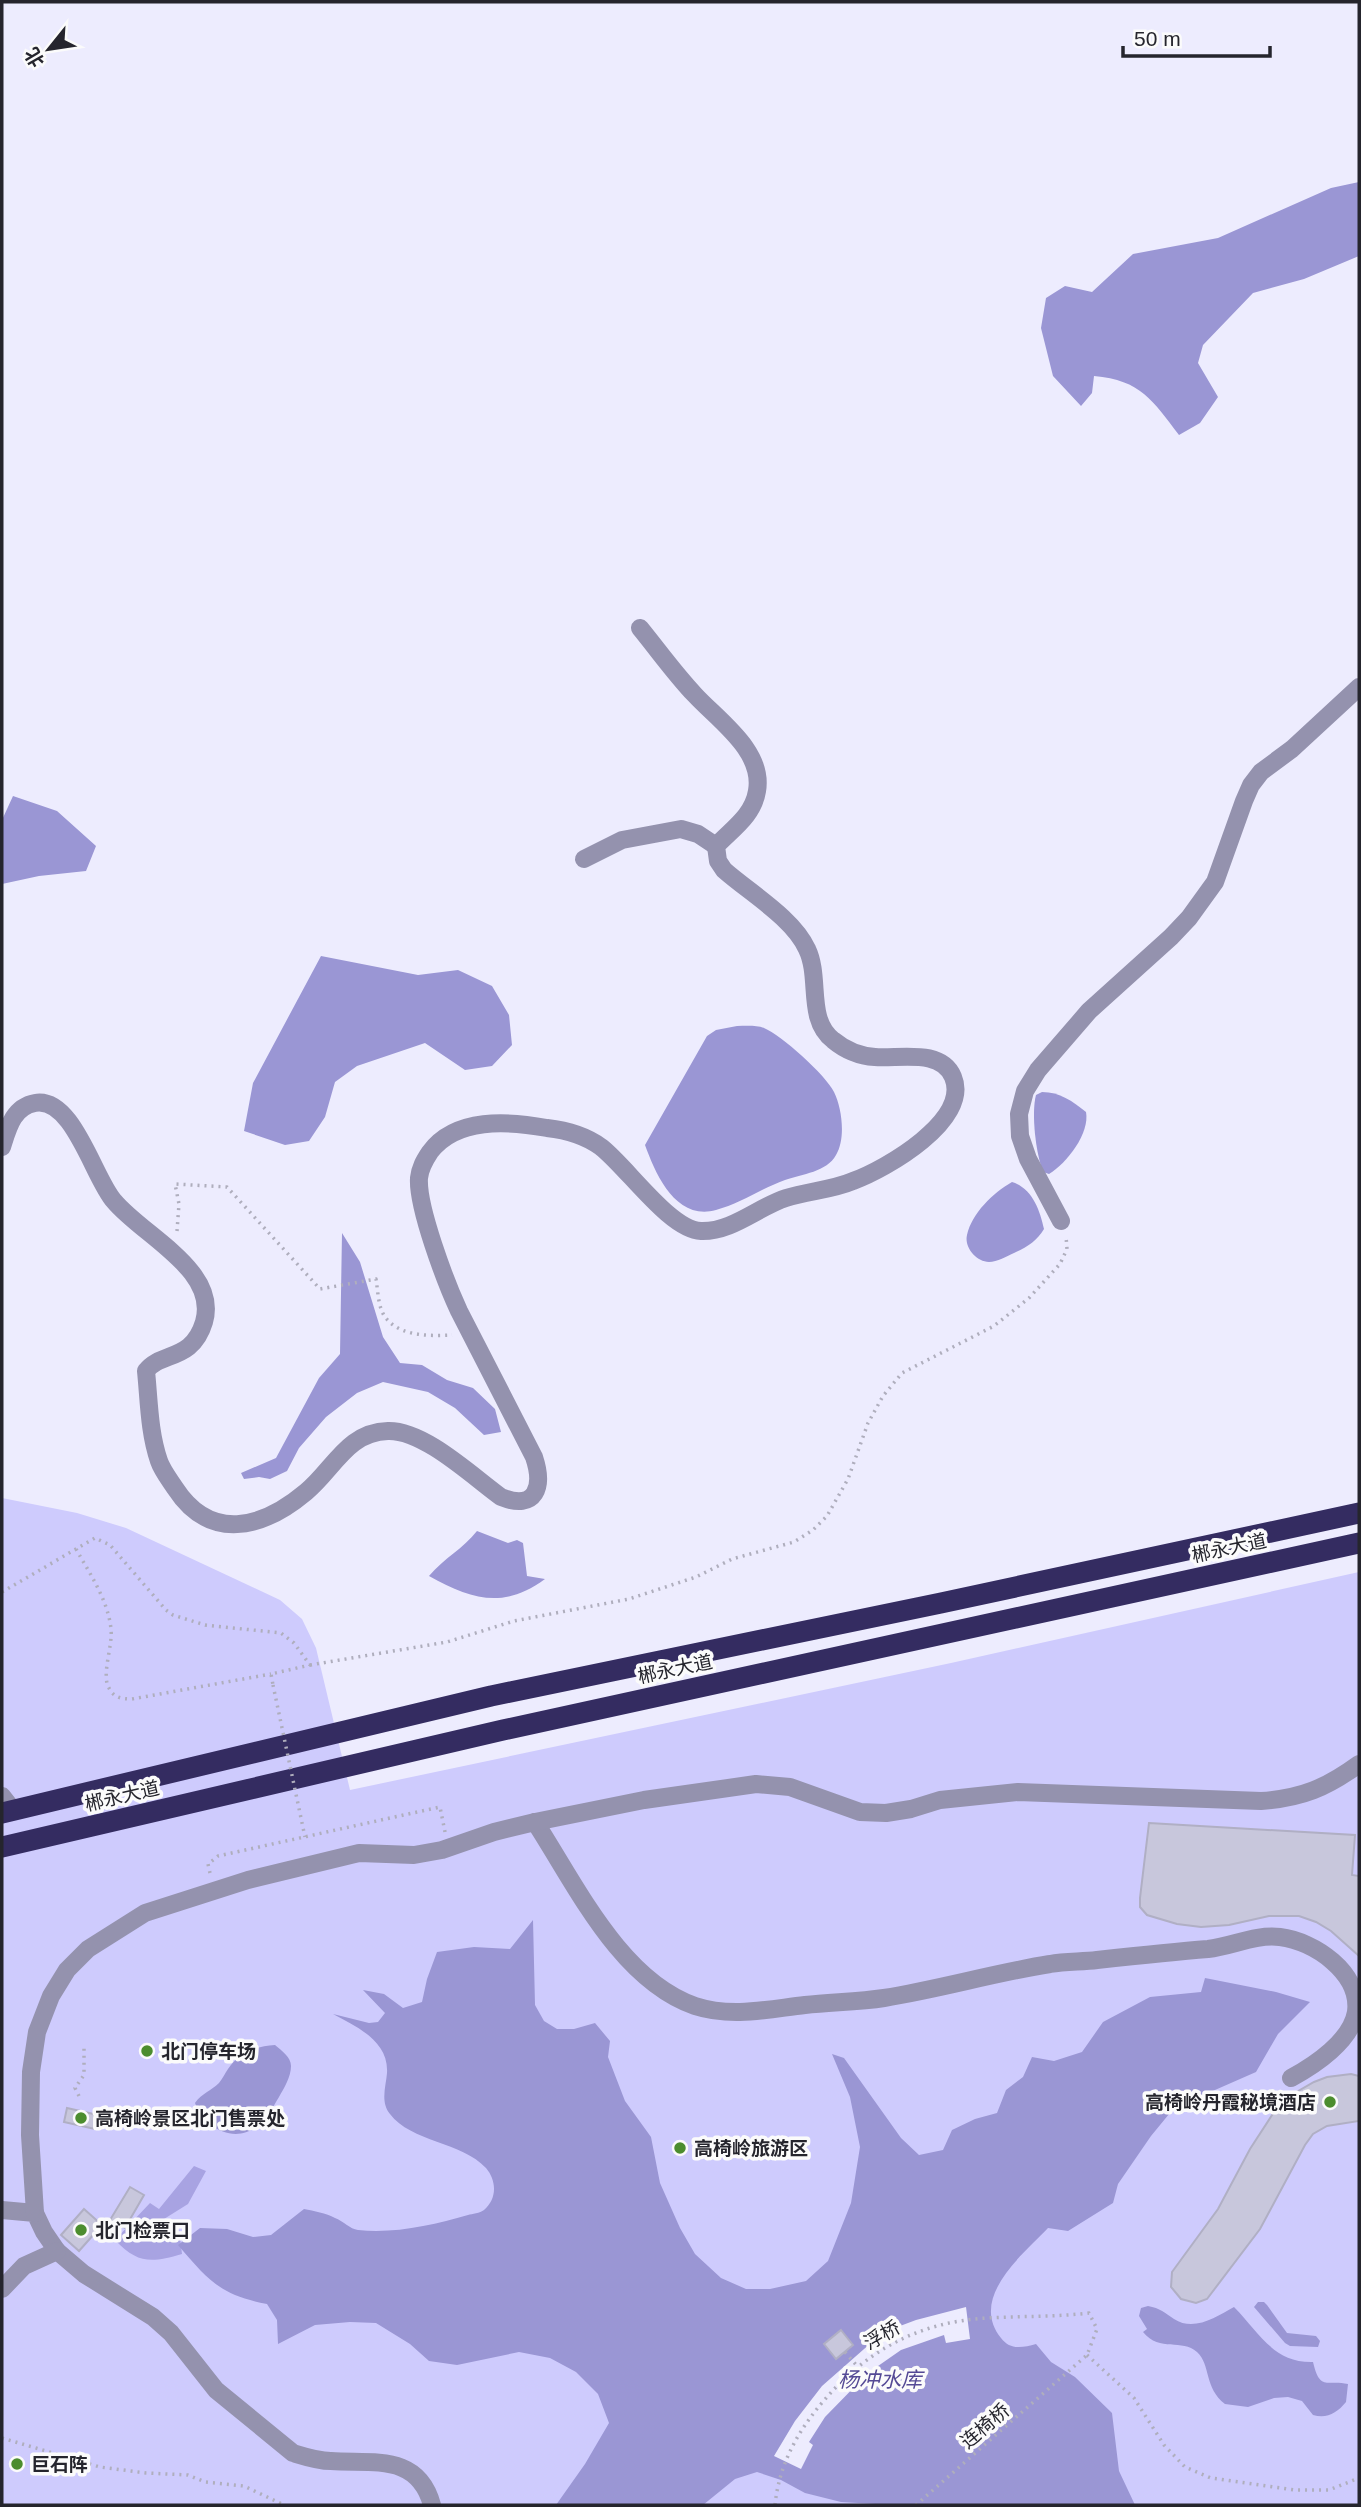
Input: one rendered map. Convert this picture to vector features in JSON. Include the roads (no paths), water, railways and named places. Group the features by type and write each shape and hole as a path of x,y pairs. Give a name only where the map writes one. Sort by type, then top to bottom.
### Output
{"highway":[{"name":"郴永大道","path":"5,1806 491,1696 1359,1513"},
{"name":"郴永大道","path":"2,1847 503,1730 1359,1543"}],"street":[{"path":"640,628 694,694 728,726 756,767 757,792 749,813 716,846"},
{"path":"1061,1221 1028,1159 1020,1136 1019,1114 1025,1091 1038,1070 1089,1011 1189,918 1214,882 1244,801 1261,772 1292,749 1359,687"},
{"path":"2,1147 10,1123 18,1111 39,1102 52,1106 73,1127 96,1175 112,1200 192,1271 202,1287 206,1304 204,1323 195,1340 184,1351 150,1365 146,1371 154,1445 159,1464 185,1504 200,1516 216,1524 239,1524 288,1506 308,1491 348,1446 359,1438 386,1431 410,1434 427,1443 500,1497 523,1502 539,1486 539,1472 534,1457 449,1290 423,1203 419,1180 422,1162 436,1143 463,1128 493,1123 546,1127 584,1138 612,1156 683,1226 698,1231 713,1230 739,1221 785,1198 853,1182 898,1157 928,1136 946,1118 956,1087 953,1074 942,1063 925,1058 874,1057 849,1052 830,1038 818,1022 815,971 807,949 794,929 724,870 718,861 716,846 698,834 681,829 622,840 584,859"},
{"path":"432,2505 420,2479 403,2467 383,2462 330,2461 293,2453 216,2390 171,2333 153,2317 84,2274 57,2251 44,2232 35,2213 30,2135 32,2056 37,2032 51,1996 67,1970 88,1949 117,1928 145,1913 247,1880 359,1853 414,1855 448,1848 494,1832 535,1822 644,1800 756,1783 790,1787 860,1812 886,1813 940,1800 1018,1792 1261,1801 1287,1799 1330,1785 1359,1764"},
{"path":"535,1822 608,1935 635,1966 675,1996 696,2006 722,2011 764,2011 827,2002 883,1998 1054,1963 1218,1948 1262,1936 1297,1940 1315,1949 1342,1971 1353,1987 1356,2014 1349,2028 1328,2054 1291,2078"},
{"path":"2,2210 35,2213"},
{"path":"2,2289 24,2266 57,2251"}],"water":[{"path":"1359,182 1359,256 1304,279 1253,293 1203,345 1198,363 1218,397 1200,423 1179,435 1144,394 1135,387 1110,378 1094,376 1092,393 1081,406 1053,376 1041,328 1046,298 1065,286 1092,292 1133,254 1218,238 1331,188"},
{"path":"13,796 57,811 96,846 86,871 39,876 2,884 2,820"},
{"path":"321,956 418,975 458,970 492,986 509,1015 512,1045 492,1066 465,1070 425,1043 357,1066 335,1082 325,1117 309,1141 285,1145 244,1131 253,1083"},
{"path":"758,1026 772,1032 822,1076 834,1092 839,1106 841,1141 832,1161 820,1169 776,1183 725,1207 702,1212 690,1209 670,1193 655,1169 645,1145 707,1036 716,1030"},
{"path":"1042,1092 1060,1095 1086,1112 1084,1129 1076,1147 1063,1163 1049,1174 1043,1172 1035,1134 1036,1095"},
{"path":"1012,1182 1030,1194 1044,1229 1035,1240 1023,1248 999,1260 984,1261 969,1249 967,1235 973,1219 984,1204"},
{"path":"342,1233 360,1262 383,1337 400,1363 422,1365 447,1380 473,1388 495,1409 501,1432 484,1435 455,1408 428,1392 383,1382 357,1393 326,1417 299,1448 287,1471 270,1479 244,1479 241,1473 276,1458 319,1378 340,1354"},
{"path":"477,1531 508,1543 517,1540 523,1543 527,1576 545,1579 515,1595 487,1598 459,1591 429,1576"},
{"name":"杨冲水库","path":"533,1920 535,2005 544,2021 557,2029 574,2029 595,2023 610,2041 608,2057 625,2101 651,2137 660,2183 680,2228 695,2254 721,2278 746,2289 770,2289 806,2281 828,2261 851,2203 860,2147 850,2097 832,2054 844,2058 901,2138 919,2155 943,2150 952,2130 975,2119 997,2113 1006,2090 1023,2077 1032,2057 1054,2061 1082,2052 1103,2022 1150,1997 1201,1992 1205,1978 1276,1992 1310,2002 1278,2034 1256,2072 1174,2108 1118,2184 1113,2203 1068,2231 1048,2228 1002,2278 995,2293 991,2308 993,2323 1001,2338 1008,2345 1017,2347 1036,2344 1051,2362 1075,2377 1112,2413 1119,2471 1135,2505 892,2505 841,2502 805,2493 781,2480 757,2472 735,2479 703,2505 556,2505 609,2423 598,2394 576,2372 550,2358 519,2352 457,2365 429,2361 410,2344 376,2323 315,2325 278,2344 277,2320 267,2304 237,2296 207,2277 178,2245 200,2228 227,2229 253,2237 271,2235 304,2209 328,2215 355,2229 386,2231 442,2222 480,2212 488,2206 494,2184 486,2168 464,2153 410,2131 390,2114 385,2104 387,2073 383,2052 370,2036 333,2014 369,2023 378,2022 385,2013 363,1990 384,1994 403,2008 422,2002 437,1952 474,1947 510,1949"},
{"path":"275,2045 288,2057 291,2070 285,2086 266,2117 256,2127 238,2134 212,2126 199,2112 195,2103 219,2083 232,2063 243,2055 261,2047"},
{"path":"1258,2302 1267,2305 1287,2333 1316,2336 1320,2341 1318,2347 1290,2346 1285,2343 1254,2307"},
{"path":"1148,2306 1189,2324 1205,2322 1234,2307 1277,2352 1299,2361 1313,2362 1322,2381 1348,2384 1346,2402 1327,2416 1313,2415 1302,2401 1288,2397 1274,2398 1248,2407 1225,2404 1214,2391 1197,2352 1185,2346 1156,2342 1143,2332 1147,2329 1139,2316 1141,2308"}],"place":[{"name":"北门停车场","path":"147,2051"},
{"name":"高椅岭丹霞秘境酒店","path":"1330,2102"},
{"name":"高椅岭景区北门售票处","path":"81,2118"},
{"name":"高椅岭旅游区","path":"680,2148"},
{"name":"北门检票口","path":"81,2230"},
{"name":"巨石阵","path":"17,2464"}]}
